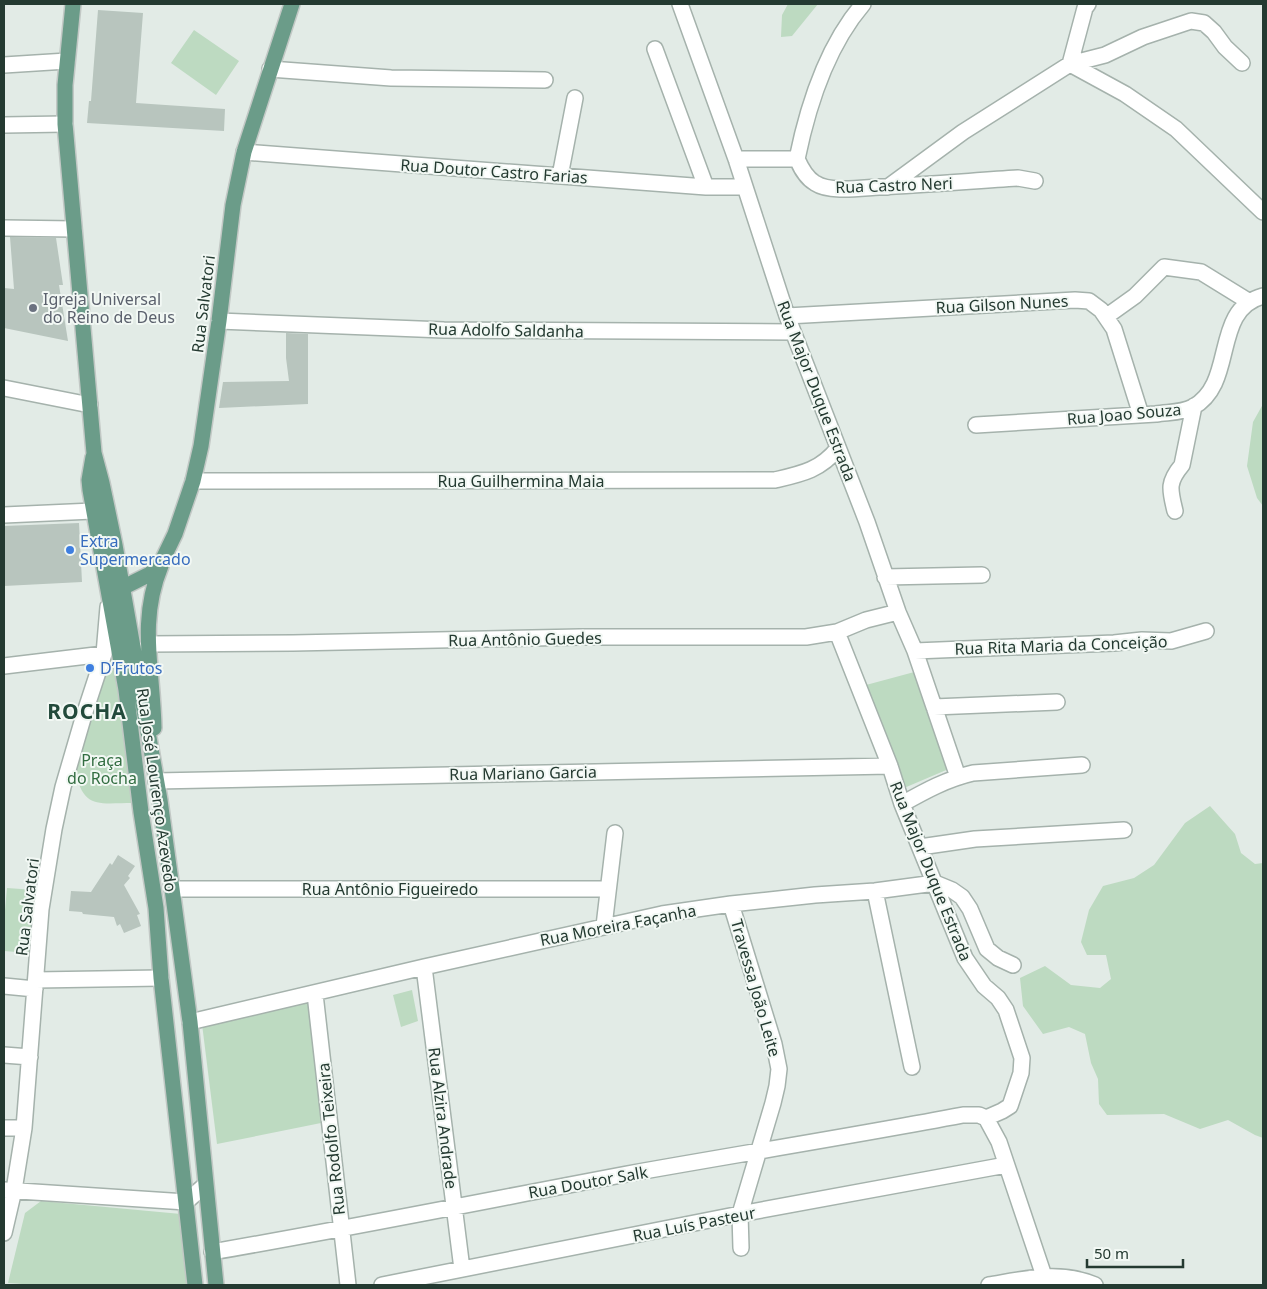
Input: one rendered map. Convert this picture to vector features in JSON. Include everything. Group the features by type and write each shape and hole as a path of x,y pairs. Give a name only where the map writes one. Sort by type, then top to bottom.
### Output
{"main road":[{"path":"73,4 65,124 94,453"},
{"name":"Rua Salvatori","path":"116,589 150,574 162,561 175,534 193,481 201,446 220,321 233,205 244,152 292,4"},
{"name":"Rua José Lourenço Azevedo","path":"94,453 89,480 93,511 116,589 155,774 172,889 190,1022 216,1285"},
{"name":"Rua José Lourenço Azevedo","path":"94,453 102,483 141,812 156,908 161,978 195,1285"},
{"path":"155,774 154,699 148,644 148,620 155,579 162,561"}],"street":[{"name":"Rua Major Duque Estrada","path":"680,4 736,159 787,316 867,522 898,612 915,651 958,777"},
{"path":"736,159 797,159 809,111 826,65 846,26 863,4"},
{"path":"1070,64 1081,5"},
{"path":"888,187 963,132 1070,64 1105,55 1143,37 1192,21 1204,23 1242,63"},
{"path":"655,50 706,187"},
{"path":"4,65 68,61"},
{"path":"1070,64 1124,94 1176,129 1263,212"},
{"path":"270,69 391,78 545,80"},
{"path":"560,176 575,98"},
{"path":"4,125 65,124"},
{"name":"Rua Doutor Castro Farias","path":"244,152 706,187 744,187"},
{"name":"Rua Castro Neri","path":"797,159 804,173 814,183 824,188 888,187 1018,178 1035,180"},
{"path":"4,228 74,229"},
{"path":"1107,316 1135,296 1164,267 1201,272 1248,301 1263,296"},
{"name":"Rua Gilson Nunes","path":"787,316 1075,300 1088,301 1107,316 1114,329 1141,415"},
{"name":"Rua Joao Souza","path":"976,425 1141,415 1182,411 1194,406 1206,396 1218,376 1235,316 1248,301"},
{"name":"Rua Adolfo Saldanha","path":"220,321 444,330 793,332"},
{"path":"4,388 90,405"},
{"path":"1175,511 1170,487 1176,472 1182,465 1194,406"},
{"name":"Rua Guilhermina Maia","path":"193,481 775,480 805,473 829,460 838,448"},
{"path":"4,516 93,511"},
{"path":"885,577 982,575"},
{"name":"Rua Salvatori","path":"4,1233 9,1190 24,1128 41,909 60,800 84,715 104,654 116,589"},
{"name":"Rua Antônio Guedes","path":"148,644 303,643 580,637 806,637 837,632 866,620 898,612"},
{"name":"Rua Rita Maria da Conceição","path":"915,651 1114,643 1142,640 1171,641 1206,631"},
{"name":"Rua Major Duque Estrada","path":"837,632 890,766 902,804 965,958 979,980 998,998 1006,1010 1022,1058 1021,1073 1010,1106 986,1118"},
{"path":"4,666 104,654"},
{"path":"934,707 1057,702"},
{"name":"Rua Mariano Garcia","path":"155,774 890,766"},
{"path":"902,804 927,790 958,777 984,772 1082,766"},
{"path":"920,846 975,839 1124,830"},
{"path":"604,926 615,833"},
{"path":"935,883 952,890 962,897 970,909 987,948 998,958 1013,965"},
{"name":"Rua Moreira Façanha","path":"190,1022 315,994 424,966 662,914 815,894 875,891 935,883"},
{"name":"Rua Antônio Figueiredo","path":"172,889 608,890"},
{"path":"875,891 912,1067"},
{"name":"Travessa João Leite","path":"731,904 774,1044 779,1068 777,1086 740,1214 741,1248"},
{"name":"Rua Alzira Andrade","path":"424,966 462,1270"},
{"path":"4,986 161,978"},
{"name":"Rua Rodolfo Teixeira","path":"315,994 340,1230 348,1285"},
{"path":"4,1055 30,1056"},
{"name":"Rua Doutor Salk","path":"212,1252 340,1230 454,1206 759,1150 963,1115 979,1115 986,1118"},
{"path":"986,1118 999,1142 1046,1281"},
{"path":"4,1128 24,1128"},
{"name":"Rua Luís Pasteur","path":"382,1285 740,1214 1006,1165"},
{"path":"9,1190 186,1202 205,1185"},
{"path":"989,1285 1046,1281 1064,1277 1095,1285"}],"green space":[{"path":"788,4 818,4 792,36 781,37 782,15"},
{"path":"194,30 239,61 216,95 171,63"},
{"path":"1263,404 1263,506 1257,498 1247,466 1253,422"},
{"name":"Praça do Rocha","path":"113,646 134,803 101,803 87,798 78,782 74,768"},
{"path":"918,671 951,768 904,788 866,685"},
{"path":"1210,806 1235,834 1241,853 1255,864 1263,863 1263,1138 1228,1120 1200,1129 1164,1114 1107,1115 1099,1104 1098,1079 1091,1063 1085,1034 1069,1027 1043,1034 1023,1006 1020,978 1045,966 1071,985 1100,988 1111,979 1106,955 1087,955 1081,942 1089,910 1103,886 1134,878 1154,865 1185,823"},
{"path":"7,888 35,890 29,953 4,951"},
{"path":"412,990 418,1021 401,1027 393,995"},
{"path":"309,1003 321,1123 217,1144 202,1024"},
{"path":"41,1201 181,1214 190,1285 36,1285 8,1283 25,1213"}],"building":[{"path":"98,10 143,13 136,103 225,109 224,131 87,123 89,101 91,101"},
{"path":"10,237 56,238 63,285 59,285 68,341 4,328 4,288 14,289"},
{"path":"286,333 308,334 308,404 219,408 223,382 289,381 286,358"},
{"path":"79,523 82,582 4,586 4,526"},
{"path":"118,855 135,866 128,876 130,878 124,885 140,914 137,915 141,926 124,933 120,924 117,926 114,917 69,911 71,891 91,892 110,863 112,865"}],"place":[{"name":"Igreja Universal do Reino de Deus","path":"33,308"},
{"name":"Extra Supermercado","path":"70,550"},
{"name":"D’Frutos","path":"90,668"}],"district":[{"name":"ROCHA","path":"87,712"}]}
